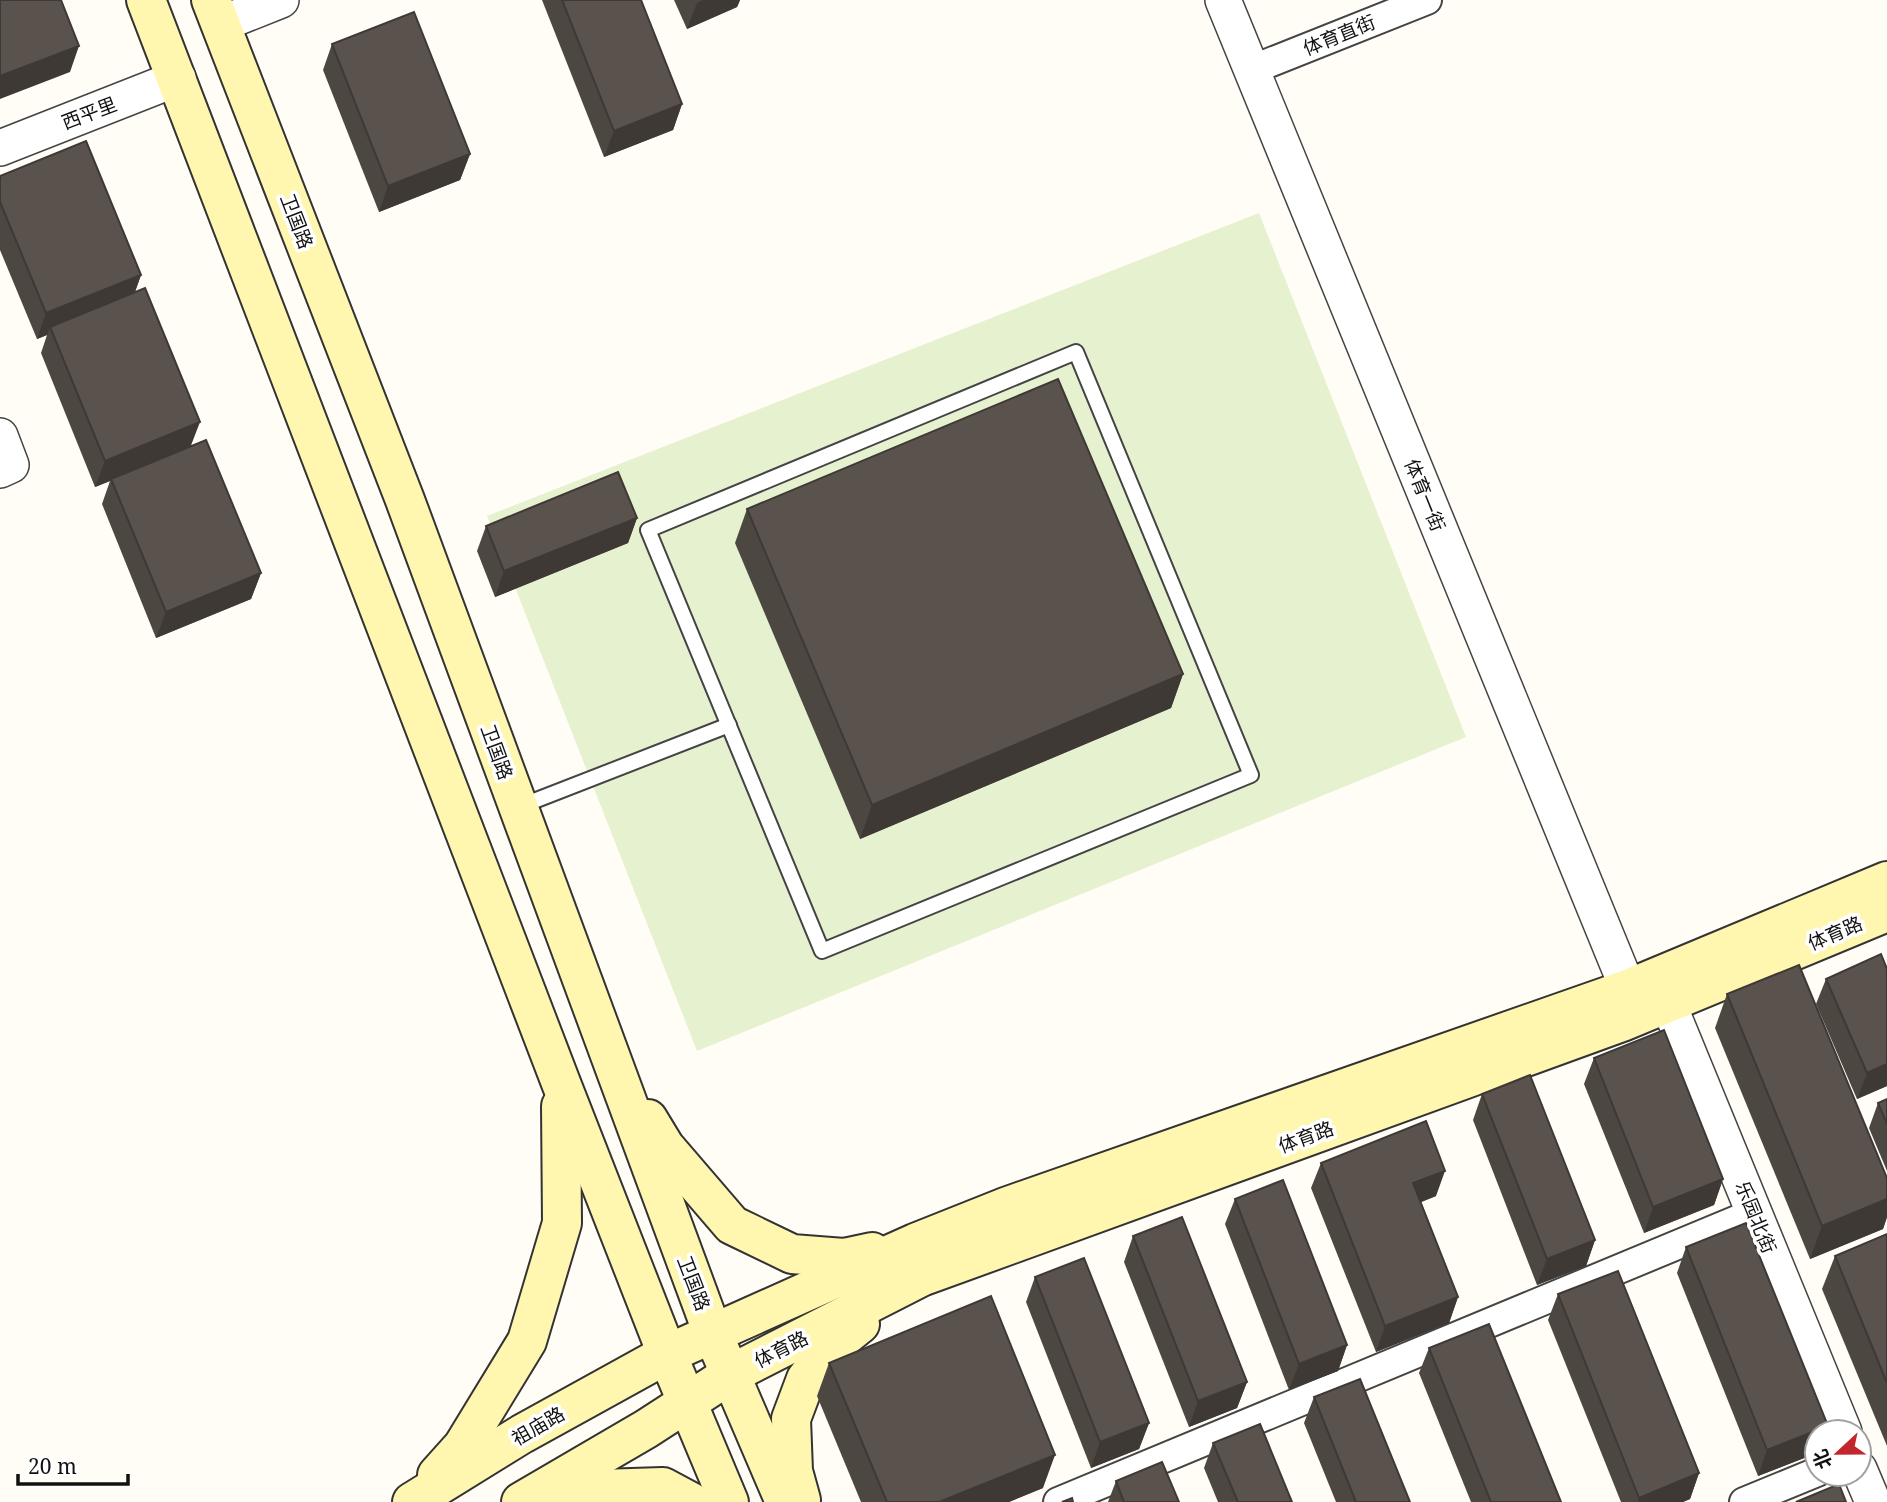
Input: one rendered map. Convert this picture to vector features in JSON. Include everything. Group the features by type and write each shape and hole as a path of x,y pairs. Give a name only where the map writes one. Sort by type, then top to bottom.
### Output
{"main road":[{"path":"146,0 561,1083 667,1354 729,1502"},
{"name":"卫国路","path":"216,12 405,500 713,1334 785,1502"},
{"name":"体育路","path":"731,1374 927,1250 1021,1201 1628,989 1887,881"},
{"name":"体育路","path":"927,1250 1622,1022 1887,912"},
{"path":"612,1065 665,1147 733,1226 792,1254 844,1258 927,1250"},
{"path":"413,1502 463,1446 527,1341 562,1223 561,1083"},
{"path":"801,1502 793,1471 791,1419 806,1379 829,1349 927,1250"},
{"name":"祖庙路","path":"413,1502 522,1434 667,1354 927,1250"},
{"path":"522,1502 646,1429 731,1374"},
{"path":"558,1502 600,1489 663,1487 691,1502"}],"street":[{"path":"216,12 281,0"},
{"name":"体育一街","path":"1223,0 1628,989"},
{"name":"体育直街","path":"1251,70 1427,0"},
{"name":"西平里","path":"0,148 178,78"},
{"path":"0,436 11,465 0,470"},
{"name":"乐园北街","path":"1668,1003 1838,1418"},
{"path":"1058,1502 1754,1213"},
{"path":"1744,1502 1803,1478"}],"lane":[{"path":"1076,352 1251,775 822,951 729,725 648,530 1076,352"},
{"path":"517,807 729,725"}],"green space":[{"path":"1259,213 1466,737 697,1051 487,516"}],"building":[{"path":"0,0 61,0 79,46 0,76"},
{"path":"562,0 641,0 682,104 614,131"},
{"path":"414,12 470,154 388,186 332,44"},
{"path":"86,141 141,275 46,313 0,202 0,176"},
{"path":"145,288 200,422 105,461 50,327"},
{"path":"1058,379 1183,674 872,805 747,509"},
{"path":"206,440 261,573 166,612 111,479"},
{"path":"618,472 637,518 504,571 486,526"},
{"path":"1881,954 1887,969 1887,1064 1867,1073 1826,979"},
{"path":"1799,965 1887,1178 1887,1199 1822,1226 1727,994"},
{"path":"1664,1030 1723,1179 1653,1207 1594,1058"},
{"path":"1530,1075 1595,1240 1547,1259 1482,1094"},
{"path":"1887,1099 1887,1124 1878,1103"},
{"path":"1426,1121 1445,1171 1413,1183 1458,1297 1385,1326 1321,1163"},
{"path":"1283,1180 1347,1345 1299,1364 1235,1199"},
{"path":"1182,1217 1247,1382 1198,1401 1133,1236"},
{"path":"1746,1223 1825,1418 1803,1418 1803,1436 1767,1450 1686,1247"},
{"path":"1887,1234 1887,1383 1835,1256"},
{"path":"1084,1258 1149,1423 1100,1442 1035,1277"},
{"path":"1618,1271 1699,1473 1639,1498 1558,1294"},
{"path":"991,1296 1055,1455 939,1502 887,1502 829,1363"},
{"path":"1489,1324 1561,1502 1491,1502 1429,1348"},
{"path":"1360,1379 1410,1502 1356,1502 1314,1397"},
{"path":"1260,1424 1292,1502 1238,1502 1213,1443"},
{"path":"1162,1462 1179,1502 1124,1502 1116,1481"},
{"path":"1829,1488 1841,1488 1846,1502 1796,1502"}]}
